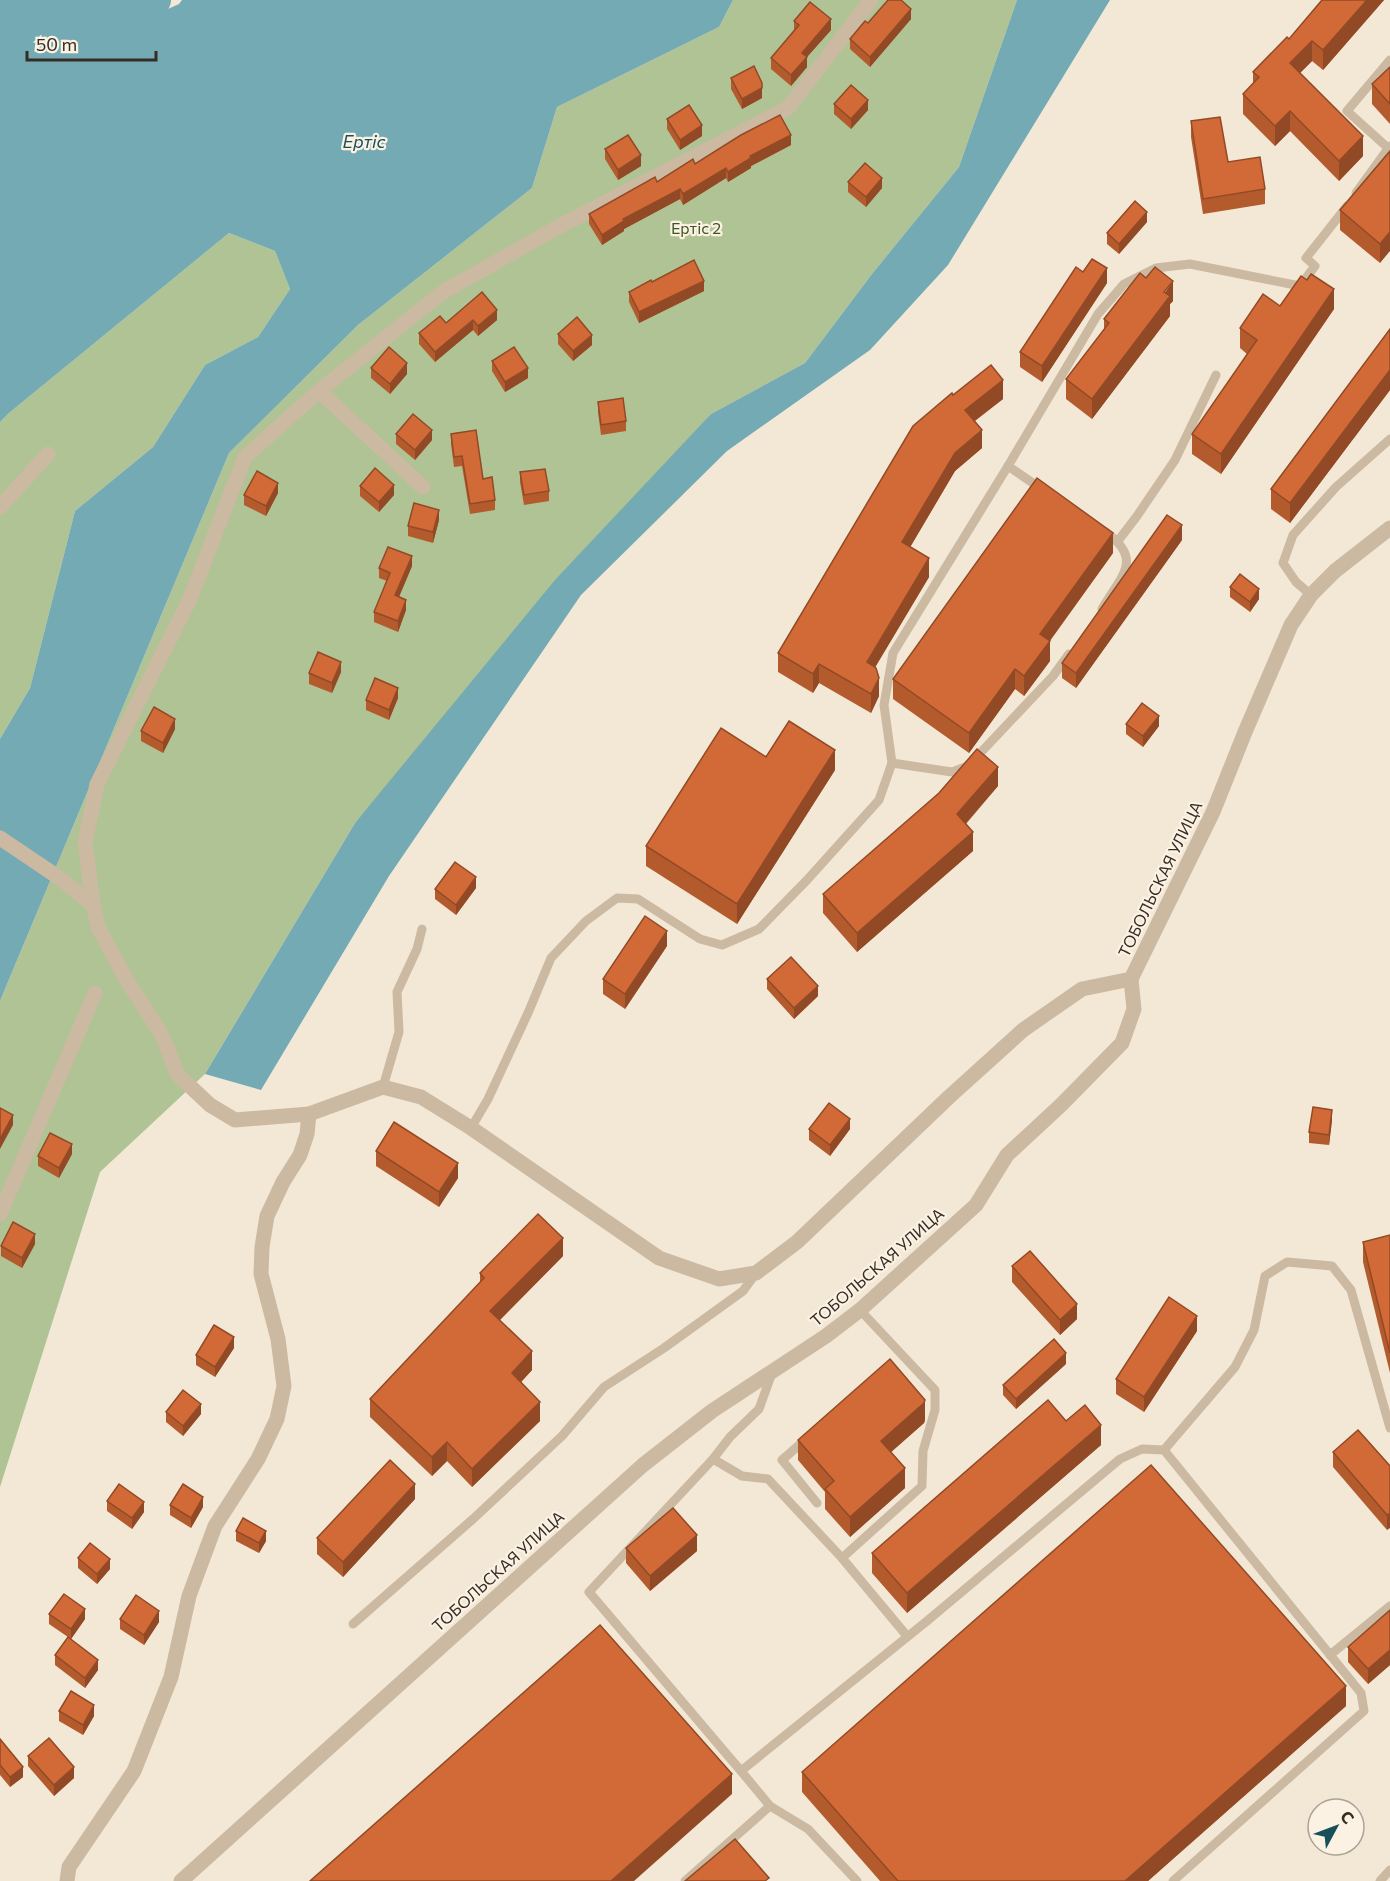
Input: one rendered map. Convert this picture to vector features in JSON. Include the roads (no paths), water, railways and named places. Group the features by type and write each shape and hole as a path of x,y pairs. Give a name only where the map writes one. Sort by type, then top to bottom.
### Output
{"street":[{"path":"871,0 788,108 558,227 443,292 319,391 245,457 189,601 97,784 85,842 93,905 99,929 126,978 162,1035 177,1074 210,1105 235,1120 309,1114 383,1087 421,1097 471,1128 659,1258 719,1279 756,1273 797,1242 1023,1030 1082,989 1131,979"},
{"path":"319,391 423,487"},
{"path":"0,507 48,453"},
{"name":"ТОБОЛЬСКАЯ УЛИЦА","path":"181,1881 643,1465 712,1411 826,1336 860,1310 976,1205 1007,1155 1061,1105 1122,1043 1134,1009 1131,979 1213,812 1291,625 1311,596 1335,571 1390,528"},
{"path":"0,838 93,905"},
{"path":"0,1214 96,993"},
{"path":"68,1881 69,1867 134,1771 171,1677 189,1596 214,1526 258,1459 277,1419 284,1386 278,1339 261,1274 262,1247 267,1216 283,1182 300,1155 308,1134 309,1114"}],"lane":[{"path":"471,1128 488,1099 551,958 586,921 617,898 638,899 700,939 722,945 759,928 807,880 879,800 892,763 885,705 893,653 1098,314 1124,284 1156,268 1190,264 1300,286 1315,266 1306,258 1334,224 1389,147 1347,111 1390,60"},
{"path":"1118,541 1175,460 1216,375"},
{"path":"1311,596 1296,582 1283,563 1293,535 1336,487 1390,439"},
{"path":"1008,466 1054,497"},
{"path":"1099,613 1127,565 1126,551 1118,541 1100,528"},
{"path":"892,763 952,772 968,766 1053,676 1073,649"},
{"path":"383,1087 399,1032 397,992 417,949 422,929"},
{"path":"1164,1450 1235,1367 1254,1330 1265,1276 1287,1262 1332,1266 1351,1290 1390,1428"},
{"path":"353,1624 473,1519 562,1436 604,1387 673,1342 743,1291 756,1273"},
{"path":"843,1558 922,1486 923,1451 935,1410 935,1390 860,1310"},
{"path":"894,1364 903,1356"},
{"path":"772,1372 759,1409 730,1437 713,1459 589,1592 770,1806 807,1829 857,1881"},
{"path":"816,1430 782,1460 817,1503"},
{"path":"741,1771 927,1621 1120,1460 1142,1449 1164,1450 1361,1693 1364,1711 1173,1881"},
{"path":"713,1459 742,1476 768,1479 843,1558 907,1636"},
{"path":"1330,1655 1390,1606"},
{"path":"685,1881 770,1806"},
{"path":"1380,1881 1390,1870"}],"water":[{"name":"Ертіс","path":"0,0 131,0 132,6 159,13 179,4 182,0 733,0 719,27 557,107 532,188 358,325 229,453 0,1001 0,739 30,688 75,511 153,447 205,365 258,337 290,289 275,251 229,233 0,422"},
{"path":"1017,0 1110,0 948,265 870,350 727,451 581,595 389,876 261,1090 205,1074 355,823 555,580 711,414 805,363 872,274 959,167"}],"waterway":[{"name":"Ертіс","path":"110,35 155,0"}],"park label":[{"name":"Ертіс 2","path":"696,228"}]}
